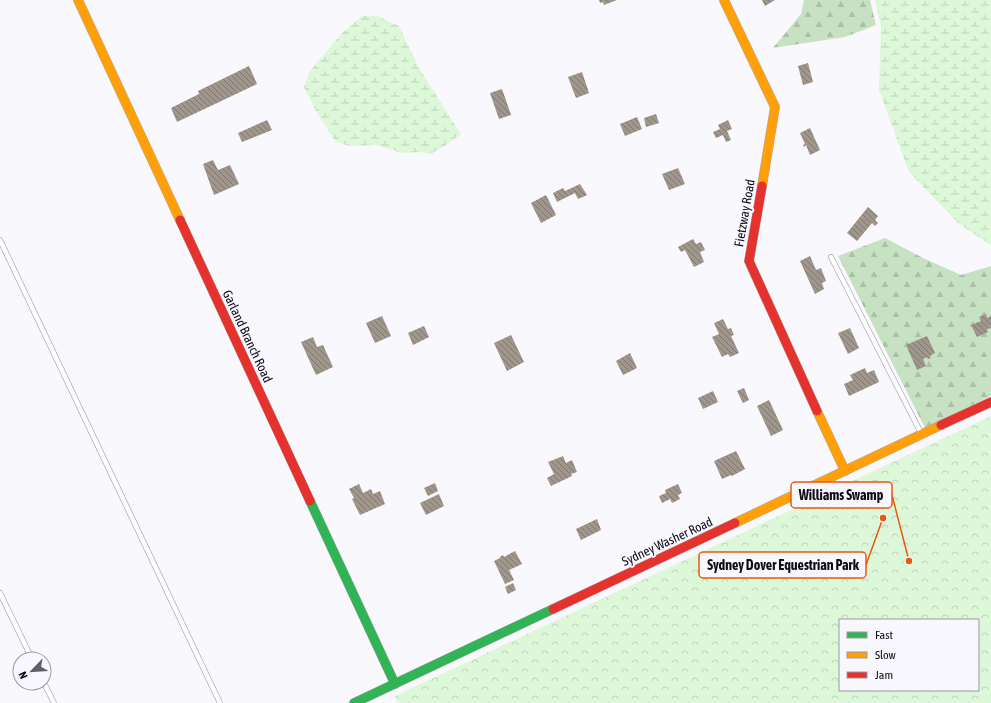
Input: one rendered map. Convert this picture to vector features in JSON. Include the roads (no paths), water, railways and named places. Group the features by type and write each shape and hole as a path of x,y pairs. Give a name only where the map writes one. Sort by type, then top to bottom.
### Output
{"street":[{"name":"Garland Branch Road","path":"78,0 395,684"},
{"name":"Fietzway Road","path":"724,0 776,107 749,261 845,471"},
{"name":"Sydney Washer Road","path":"354,703 991,402"}],"lane":[{"path":"0,240 220,703"},
{"path":"831,257 922,435"},
{"path":"0,593 28,651"},
{"path":"48,691 54,703"}],"place":[{"name":"Sydney Dover Equestrian Park","path":"883,518"},
{"name":"Williams Swamp","path":"909,561"}]}
